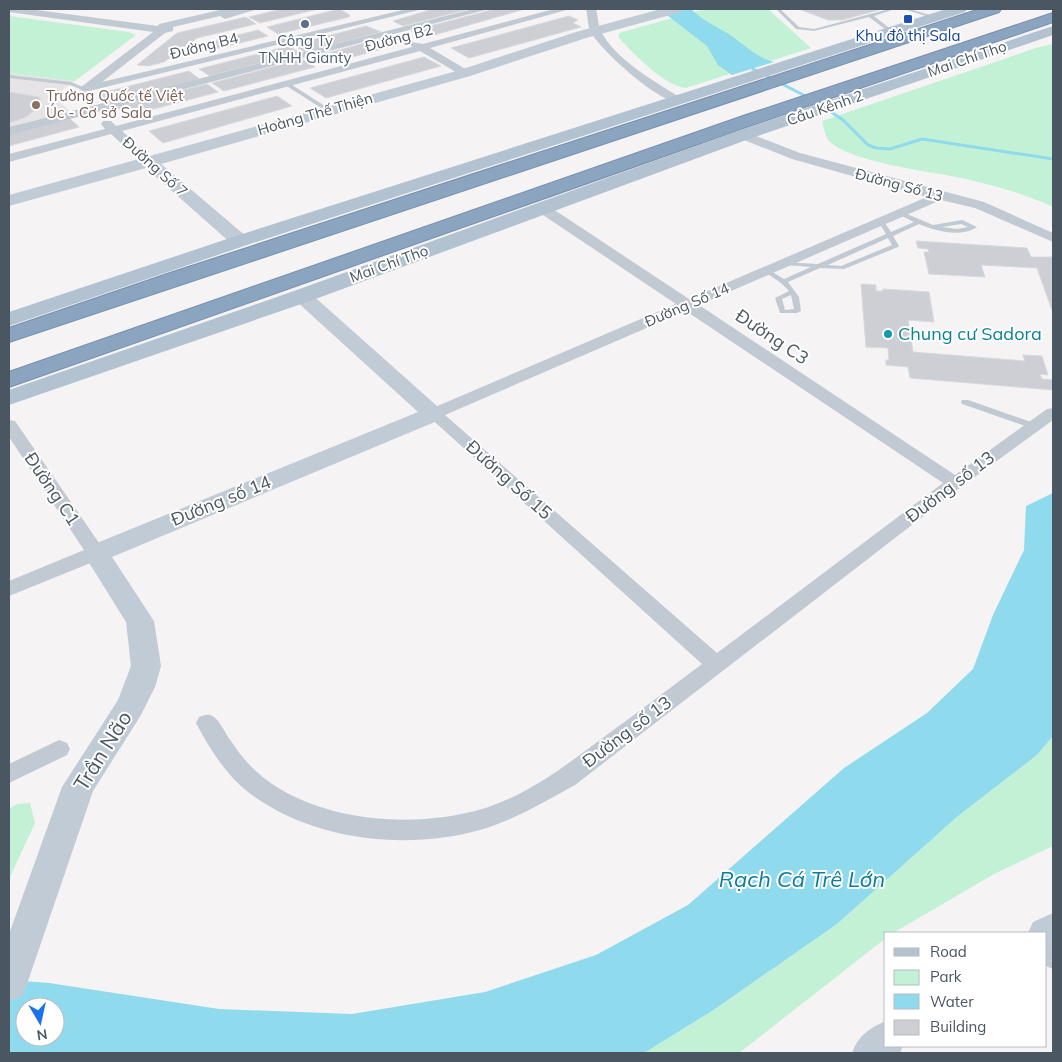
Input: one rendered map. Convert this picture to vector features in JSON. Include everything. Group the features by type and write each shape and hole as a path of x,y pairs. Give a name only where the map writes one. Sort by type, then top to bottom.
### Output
{"highway":[{"path":"1001,12 1004,33"},
{"path":"9,335 180,276 254,254 283,251 320,230 826,64 961,14 1001,12 1044,20"},
{"name":"Mai Chí Thọ","path":"864,81 1044,20"},
{"name":"Cầu Kênh 2","path":"755,127 864,81"},
{"name":"Mai Chí Thọ","path":"9,380 158,326 206,311 294,289 355,259 755,127"},
{"path":"254,254 312,265 355,259"},
{"path":"254,254 294,289"},
{"path":"206,311 256,279 254,254"},
{"path":"134,292 154,293 164,296 170,304 167,314 158,326"}],"main road":[{"path":"9,319 254,254 677,100 934,17 961,14"},
{"name":"Mai Chí Thọ","path":"881,88 1044,20"},
{"name":"Cầu Kênh 2","path":"755,127 881,88"},
{"name":"Mai Chí Thọ","path":"9,398 294,289 542,208 755,127"}],"street":[{"path":"9,9 28,10 162,30 253,9"},
{"path":"85,89 162,30 163,26 236,9"},
{"name":"Đường B4","path":"85,89 418,9"},
{"path":"9,131 484,9"},
{"name":"Đường B2","path":"9,158 421,48 535,13 565,9"},
{"path":"591,9 596,31 628,66 677,100"},
{"name":"Hoàng Thế Thiện","path":"9,201 464,73 596,31 676,9"},
{"path":"362,12 464,73"},
{"path":"115,65 120,70 147,75"},
{"name":"Đường Số 7","path":"85,89 79,97 92,110 254,254"},
{"name":"Đường Số 13","path":"755,127 796,156 979,205 1053,238"},
{"name":"Đường Số 14","path":"434,414 940,196"},
{"name":"Đường C3","path":"542,208 955,483"},
{"name":"Đường Số 15","path":"294,289 716,664"},
{"path":"1014,439 1053,413"},
{"name":"Đường số 14","path":"9,589 434,414"},
{"name":"Đường C1","path":"9,425 96,554"},
{"name":"Đường số 13","path":"207,723 229,758 257,785 296,810 349,824 409,829 468,823 520,805 567,778 1014,439"},
{"name":"Trần Não","path":"9,984 78,787 130,707 140,687 146,666 140,621 96,554"},
{"path":"9,774 59,749"},
{"path":"870,1053 884,1042"}],"lane":[{"path":"778,9 798,28 809,30 893,9"},
{"path":"906,9 934,17"},
{"path":"870,15 891,31"},
{"path":"9,76 71,84 85,89"},
{"path":"287,84 328,110"},
{"path":"900,213 930,226 966,230 974,227 969,223 957,222 930,226"},
{"path":"784,263 842,268 896,246 881,221"},
{"path":"784,281 919,222"},
{"path":"767,271 784,281 793,292"},
{"path":"965,402 1034,426"}],"shaded area":[{"name":"Trường Quốc tế Việt Úc - Cơ sở Sala","path":"9,73 75,81 58,93 56,99 70,111 9,127"}],"green space":[{"path":"705,9 768,9 811,48 686,88 668,82 659,76 619,38 619,33"},
{"path":"9,16 129,32 136,35 75,81 9,73"},
{"path":"1053,44 1053,207 1021,194 988,184 895,166 857,156 841,149 828,140 822,121 1036,48"},
{"path":"1053,736 1053,846 994,874 895,932 884,932 884,940 739,1053 644,1053 712,1011 837,924 958,816 1037,755"},
{"path":"30,803 35,823 9,879 9,809 17,804"}],"water":[{"path":"659,9 691,9 758,55 774,62 732,75 718,65 707,46"},
{"name":"Rạch Cá Trê Lớn","path":"1053,493 1053,736 1037,755 958,816 837,924 712,1011 644,1053 9,1053 9,980 49,983 219,1009 352,1014 485,992 596,955 688,905 844,768 927,713 973,669 993,615 1024,550 1026,506"}],"building":[{"path":"282,9 318,9 260,23 249,17"},
{"path":"339,9 350,15 349,17 278,34 267,27"},
{"path":"433,9 465,10 403,26 393,21"},
{"path":"495,9 525,9 427,37 411,31"},
{"path":"799,9 882,9 842,20 828,20"},
{"path":"569,16 578,20 573,23 581,27 469,58 451,48"},
{"path":"246,17 256,24 197,38 164,62 148,66 137,65 177,33"},
{"path":"366,26 381,32 305,52 293,45"},
{"path":"258,30 268,36 196,54 193,52 206,43"},
{"path":"387,37 399,43 398,45 325,64 313,57"},
{"path":"289,46 300,53 210,76 199,69"},
{"path":"424,57 441,66 326,98 310,88"},
{"path":"302,59 315,67 224,91 212,83"},
{"path":"189,71 199,79 109,102 100,95 102,93"},
{"path":"207,84 218,92 131,115 126,115 117,107"},
{"path":"9,92 39,97 42,104 26,117 9,123"},
{"path":"277,96 292,106 163,143 149,131"},
{"path":"69,118 79,127 9,146 9,134"},
{"path":"916,241 1027,248 1031,257 1053,257 1053,313 1037,268 981,265 985,277 929,274 924,252 929,252 928,249 918,248"},
{"name":"Chung cư Sadora","path":"861,284 876,285 876,291 883,291 883,289 929,292 934,322 908,320 913,352 1025,361 1023,355 1042,356 1048,375 1040,374 1042,379 1053,380 1053,390 910,378 908,367 886,365 886,360 889,360 888,348 866,347"}],"waterway":[{"path":"753,69 815,101 843,120 868,145 876,148 890,149 922,139 1053,159"}],"place":[{"name":"Khu đô thị Sala","path":"908,19"},
{"name":"Công Ty TNHH Gianty","path":"305,24"},
{"name":"Trường Quốc tế Việt Úc - Cơ sở Sala","path":"36,105"},
{"name":"Chung cư Sadora","path":"888,334"}]}
